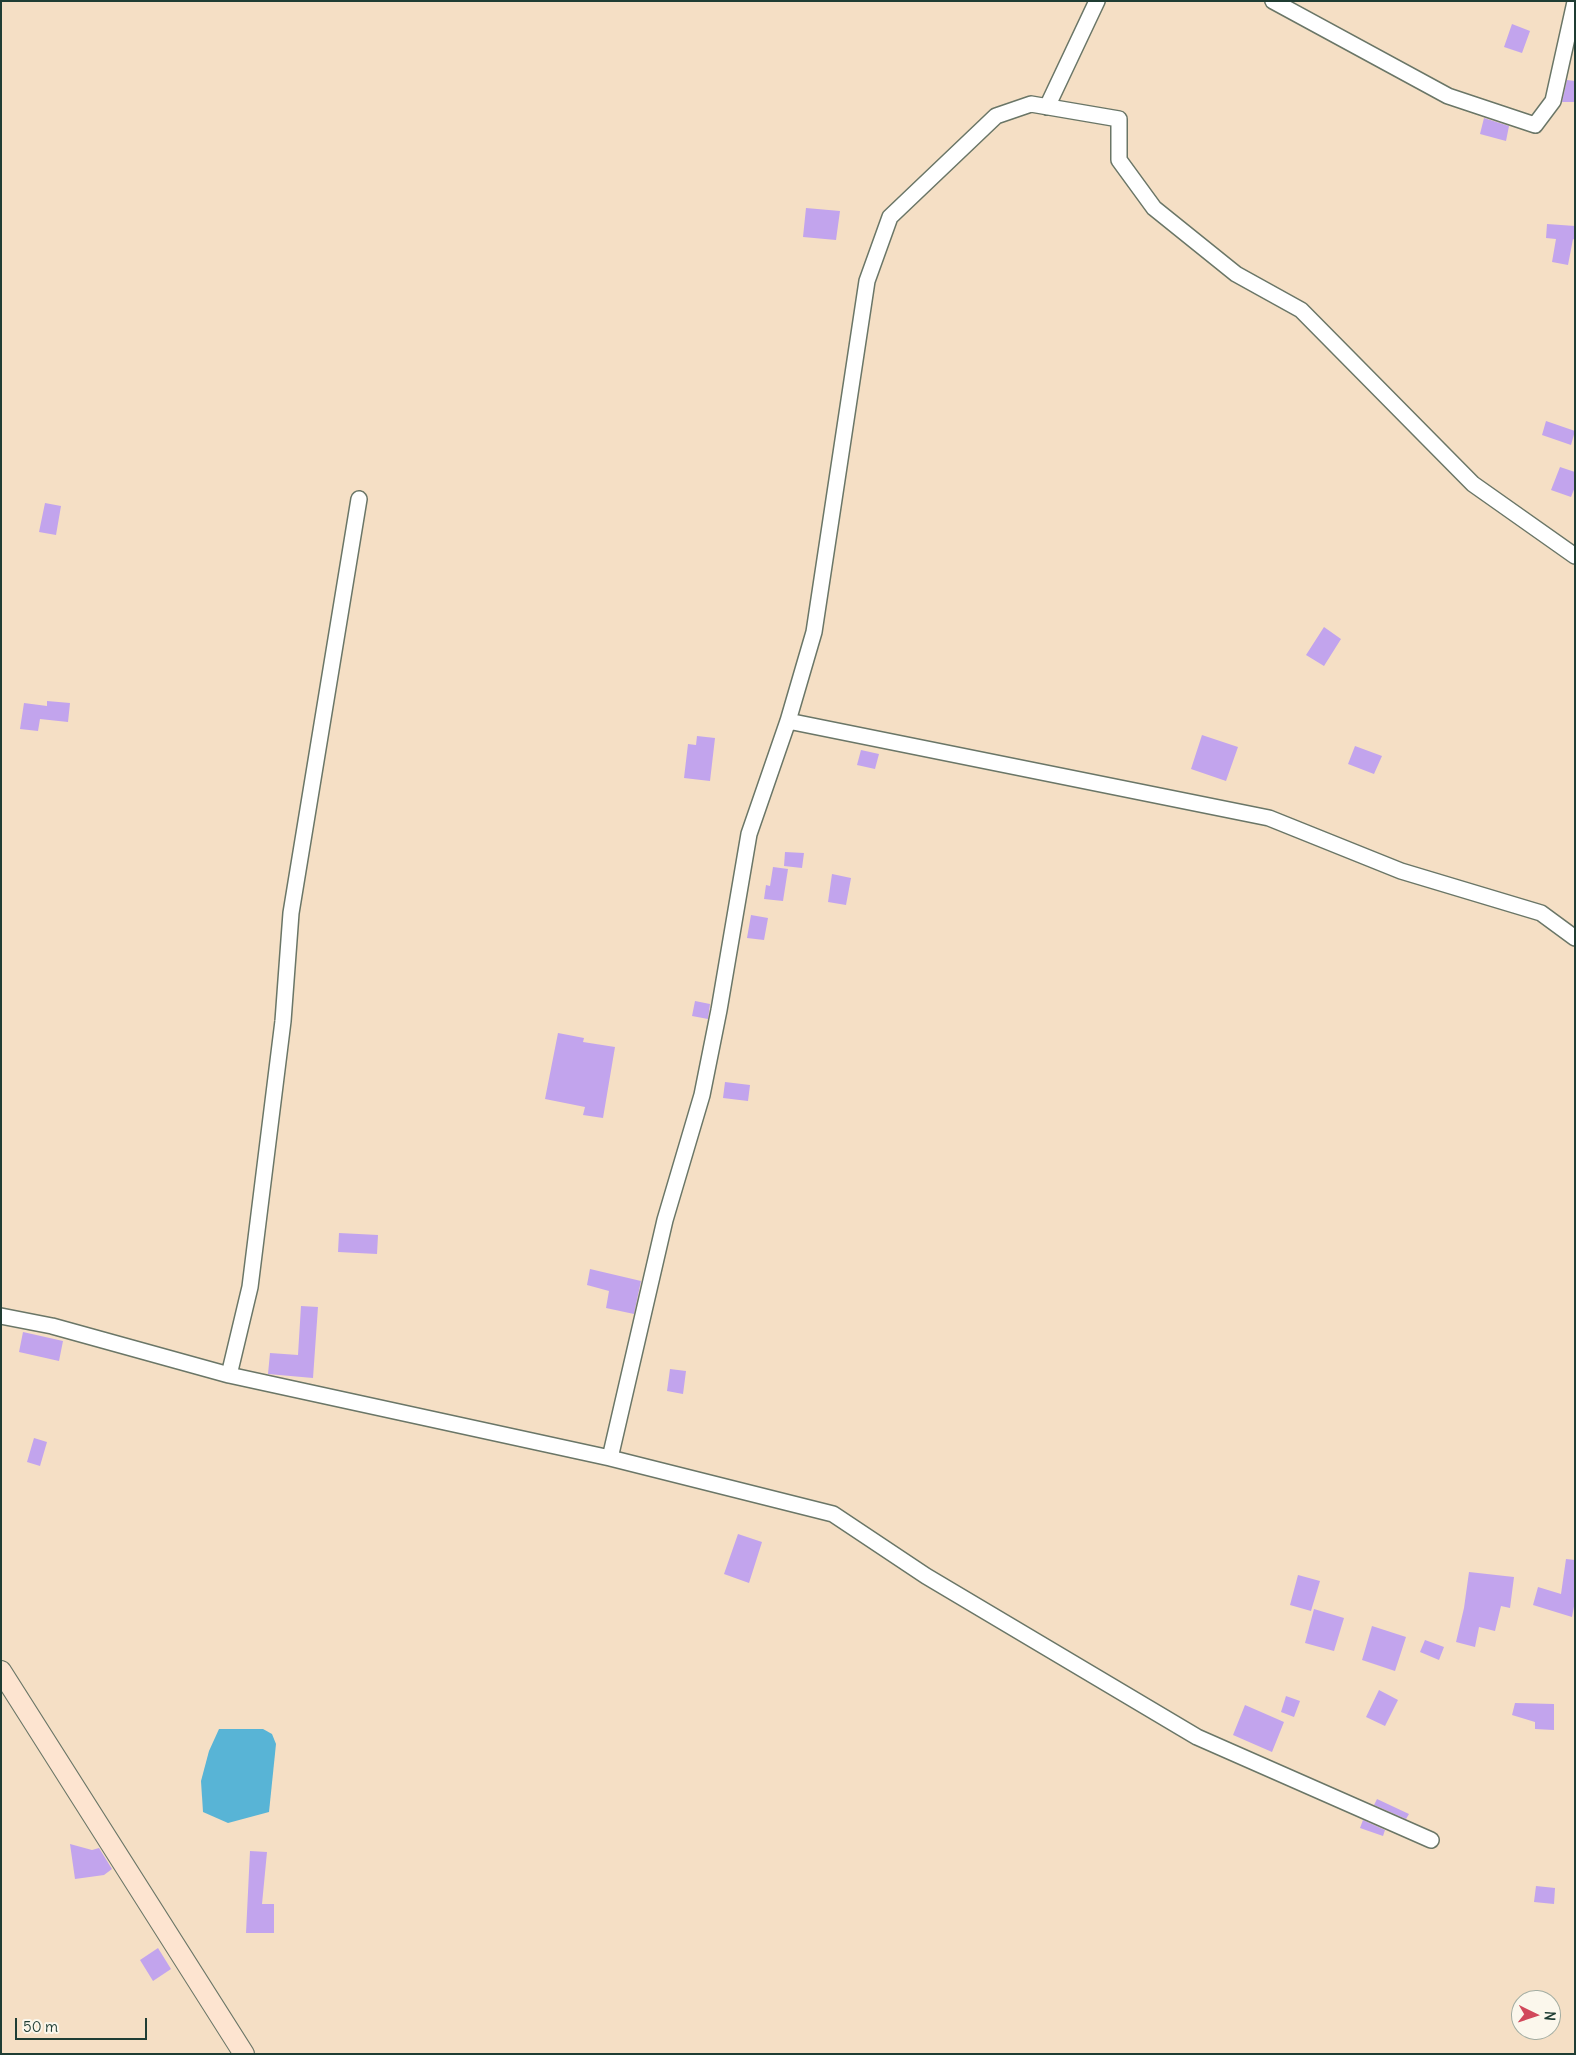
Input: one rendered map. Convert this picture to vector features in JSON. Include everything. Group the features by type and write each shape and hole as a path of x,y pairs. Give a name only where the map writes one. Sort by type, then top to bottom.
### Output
{"main road":[{"path":"1,1671 244,2054"}],"street":[{"path":"1047,107 1097,1"},
{"path":"1273,1 1448,96 1536,125 1553,101 1575,2"},
{"path":"610,1458 665,1220 702,1095 719,1010 749,834 788,722 814,632 867,281 890,217 996,116 1031,104 1119,119 1119,160 1154,208 1236,274 1301,310 1473,484 1575,556"},
{"path":"229,1375 250,1287 283,1021 291,913 360,499"},
{"path":"788,722 1269,818 1401,872 1542,913 1575,938"},
{"path":"1,1316 52,1326 229,1375 610,1458 833,1514 926,1576 1197,1737 1431,1840"}],"water":[{"path":"219,1729 263,1729 272,1734 276,1744 269,1812 228,1823 203,1812 201,1781 209,1751"}],"building":[{"path":"1512,24 1530,31 1522,53 1504,47"},
{"path":"1567,80 1575,81 1575,102 1562,102"},
{"path":"1484,118 1509,126 1506,141 1480,134"},
{"path":"806,208 840,211 836,240 803,237"},
{"path":"1547,224 1575,226 1575,240 1573,239 1568,265 1552,262 1556,239 1546,238"},
{"path":"1546,421 1575,431 1571,445 1542,435"},
{"path":"1560,467 1575,472 1575,487 1571,497 1551,490"},
{"path":"45,503 61,506 56,535 39,532"},
{"path":"1324,627 1341,639 1324,666 1306,655"},
{"path":"47,701 70,703 68,722 40,719 38,731 20,729 24,703 47,706"},
{"path":"1202,735 1238,747 1226,781 1191,769"},
{"path":"697,736 715,738 710,781 684,778 688,744 696,745"},
{"path":"1355,746 1382,756 1374,774 1348,764"},
{"path":"861,750 879,754 875,769 857,765"},
{"path":"785,852 804,853 802,868 784,866"},
{"path":"773,867 788,869 783,901 764,899 766,885 770,886"},
{"path":"832,874 851,878 846,905 828,902"},
{"path":"751,915 768,918 764,940 747,938"},
{"path":"695,1001 710,1004 708,1019 692,1016"},
{"path":"558,1033 584,1038 583,1042 615,1047 603,1118 583,1115 585,1107 545,1099"},
{"path":"725,1082 750,1085 748,1101 723,1098"},
{"path":"339,1233 378,1235 377,1254 338,1252"},
{"path":"590,1269 641,1281 634,1314 606,1308 609,1291 587,1285"},
{"path":"301,1306 318,1307 313,1378 268,1374 270,1353 298,1355"},
{"path":"23,1332 63,1341 59,1361 19,1352"},
{"path":"670,1369 686,1371 683,1394 667,1391"},
{"path":"34,1438 47,1442 40,1466 27,1462"},
{"path":"738,1534 762,1542 749,1583 724,1574"},
{"path":"1566,1559 1575,1560 1575,1601 1572,1617 1533,1605 1538,1587 1561,1594"},
{"path":"1469,1572 1514,1577 1510,1608 1501,1606 1495,1631 1479,1627 1475,1647 1456,1642 1464,1608"},
{"path":"1298,1575 1320,1581 1311,1611 1290,1605"},
{"path":"1314,1609 1344,1618 1334,1651 1305,1643"},
{"path":"1372,1626 1406,1637 1395,1671 1362,1660"},
{"path":"1425,1640 1444,1647 1439,1660 1420,1652"},
{"path":"1379,1690 1398,1700 1385,1726 1366,1717"},
{"path":"1286,1696 1300,1701 1294,1717 1281,1712"},
{"path":"1515,1703 1554,1704 1554,1730 1535,1729 1535,1722 1512,1715"},
{"path":"1245,1705 1284,1722 1272,1752 1233,1735"},
{"path":"1377,1799 1409,1814 1406,1819 1374,1805"},
{"path":"1363,1820 1385,1830 1383,1836 1360,1828"},
{"path":"70,1844 92,1850 99,1848 112,1869 104,1875 75,1879"},
{"path":"250,1851 267,1852 262,1904 274,1904 274,1933 246,1933"},
{"path":"1536,1886 1555,1888 1554,1904 1534,1902"},
{"path":"158,1948 171,1969 153,1981 140,1960"}]}
